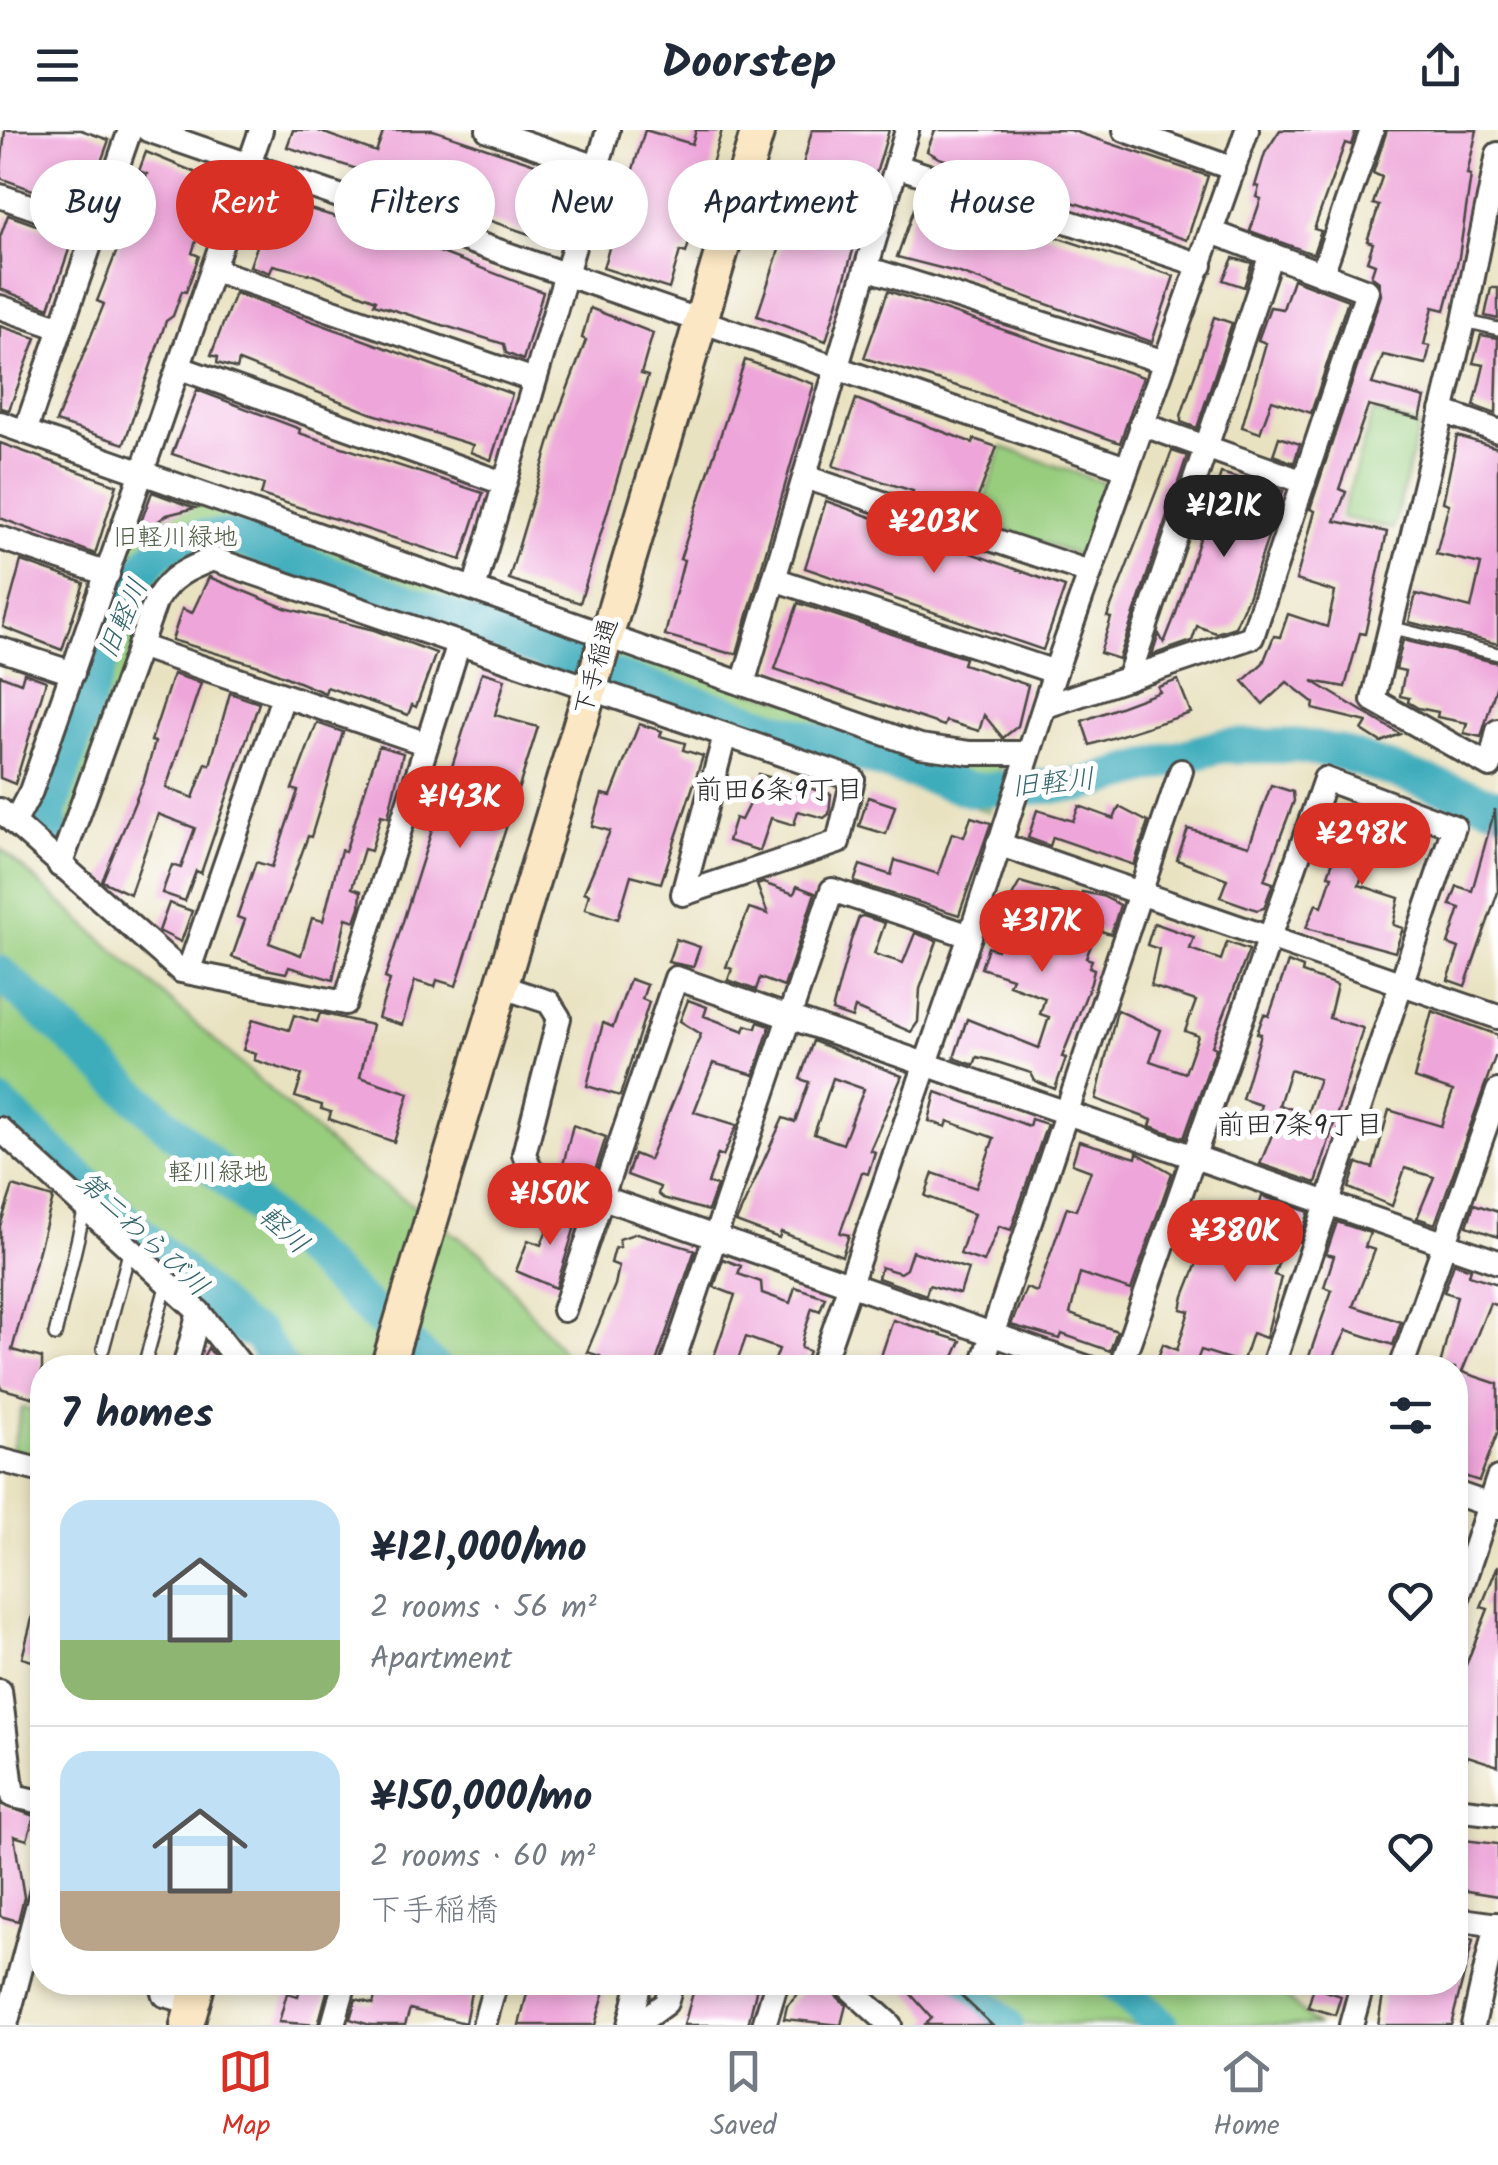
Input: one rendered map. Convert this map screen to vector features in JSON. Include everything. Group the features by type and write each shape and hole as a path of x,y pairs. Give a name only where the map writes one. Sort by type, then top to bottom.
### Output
{"main road":[{"name":"下手稲通","path":"391,1355 758,130"}],"street":[{"path":"120,160 130,130"},
{"path":"148,130 234,160"},
{"path":"253,160 261,130"},
{"path":"488,130 576,160"},
{"path":"599,160 608,130"},
{"path":"744,684 908,130"},
{"path":"1125,130 1234,169"},
{"path":"826,1355 970,936 1055,672 1247,130"},
{"path":"1322,274 1372,130"},
{"path":"1498,154 1464,320 1372,700 1490,766 1498,731"},
{"path":"897,166 1201,265"},
{"path":"314,188 1126,468"},
{"path":"0,196 30,206"},
{"path":"1046,706 1252,637 1367,291 1212,232"},
{"path":"26,432 89,250"},
{"path":"221,250 31,791 7,816 60,866 188,972 345,1003 459,643"},
{"path":"474,589 573,250"},
{"path":"1128,679 1271,254"},
{"path":"866,268 1162,361"},
{"path":"214,270 534,380"},
{"path":"0,307 62,328"},
{"path":"180,368 503,483"},
{"path":"1442,412 1498,431"},
{"path":"0,423 920,746 1025,760"},
{"path":"1141,424 1304,482"},
{"path":"805,477 1090,572"},
{"path":"0,538 108,574"},
{"path":"60,866 156,600 168,580 213,559 590,688 853,779 838,842 683,894 725,735"},
{"path":"774,578 1055,672"},
{"path":"139,646 427,744"},
{"path":"0,649 73,673"},
{"path":"188,972 283,696"},
{"path":"986,1355 1181,772"},
{"path":"1125,1355 1325,780 1454,827 1276,1355"},
{"path":"998,844 1498,1017"},
{"path":"675,1355 832,890 970,936"},
{"path":"564,1310 676,978 1498,1262"},
{"path":"503,986 549,1002 559,1018 524,1154 532,1173 1053,1355"},
{"path":"1405,1355 1498,1091"},
{"path":"0,1129 198,1312 233,1355"},
{"path":"187,1355 198,1312"},
{"path":"0,1460 30,1468"},
{"path":"1468,1572 1493,1506 1498,1478"},
{"path":"1468,1497 1493,1506"},
{"path":"0,1690 13,1796 30,1800"},
{"path":"1468,1811 1498,1814"},
{"path":"1468,1921 1497,1924 1473,2025"},
{"path":"6,2025 30,1934"},
{"path":"164,1995 193,2004"},
{"path":"332,2025 341,1995"},
{"path":"484,2025 492,1995"},
{"path":"623,1995 630,2025"},
{"path":"630,2025 637,1995"},
{"path":"630,2025 666,2003 668,1995"},
{"path":"764,2025 772,1995"},
{"path":"857,1995 890,2025"},
{"path":"1350,2025 1358,1995"}],"lane":[{"path":"1464,320 1498,329"},
{"path":"1390,627 1498,654"},
{"path":"55,1335 86,1208"},
{"path":"103,1349 130,1248"},
{"path":"147,1355 167,1283"}],"green space":[{"path":"1373,412 1419,426 1393,529 1341,517"},
{"path":"1002,447 1102,482 1107,490 1083,551 1076,555 978,519"},
{"name":"旧軽川緑地","path":"194,495 743,689 1004,758 989,812 212,552 171,573 59,853 24,816 131,529"},
{"name":"軽川緑地","path":"0,848 350,1162 483,1254 565,1355 289,1355 200,1288 0,1104"},
{"path":"22,1408 30,1410 30,1454 12,1449"},
{"path":"978,1995 1284,1995 1316,2025 1010,2025"}],"building":[{"path":"5,130 81,130 109,140 102,160 30,160 30,189 0,178"},
{"path":"293,130 316,130 376,152 384,130 433,130 523,160 515,160 515,229 495,222 495,160 334,162 287,147"},
{"path":"645,130 692,144 696,130 722,130 713,160 668,160 668,250 687,250 680,251 669,289 603,268 608,250 648,250 648,160 636,160"},
{"path":"812,130 889,130 880,160 804,160"},
{"path":"935,130 1070,130 1208,176 1187,240 1070,201 1070,160 945,160 927,151"},
{"path":"1280,130 1356,130 1351,145 1345,143 1314,229 1321,231 1313,254 1250,231 1261,199 1256,197 1259,187 1255,186 1265,153"},
{"path":"1387,130 1477,130 1467,174 1471,175 1459,257 1445,310 1433,307 1424,345 1430,346 1426,364 1383,355 1372,384 1425,398 1420,419 1368,406 1339,489 1346,492 1335,521 1387,532 1365,634 1360,633 1345,687 1312,681 1400,734 1381,742 1362,730 1367,722 1313,709 1314,703 1287,682 1263,704 1243,681 1263,663 1274,636 1280,637 1288,614 1327,627 1335,592 1296,580 1315,511 1310,509 1381,295 1379,282 1371,276 1375,264 1367,261 1373,243 1367,241 1379,206 1373,204 1382,177 1373,173"},
{"path":"146,152 176,164 176,250 193,250 199,256 186,292 182,291 173,316 166,321 124,444 56,422 104,304 97,301 117,250 156,250 156,160 143,160"},
{"path":"314,210 334,216 334,250 434,250 543,292 523,360 506,353 504,344 374,304 376,300 313,275 273,265 270,273 250,266 256,250 314,250"},
{"path":"913,212 913,250 1070,250 1070,242 1174,276 1152,342 960,273 897,257"},
{"path":"8,215 30,223 30,250 69,250 49,308 0,289 0,237"},
{"path":"779,250 853,250 826,341 757,316"},
{"path":"1233,258 1252,263 1244,287 1223,280"},
{"path":"1293,279 1348,300 1311,413 1272,400 1260,433 1242,427 1266,343 1258,340 1270,307 1283,309"},
{"path":"1491,288 1498,288 1498,319 1485,316"},
{"path":"888,291 1143,377 1120,443 980,393 864,358"},
{"path":"235,293 512,394 491,460 470,452 473,445 370,413 239,361 237,369 217,363 218,357 211,355"},
{"path":"590,308 653,333 641,374 648,376 580,603 509,579 559,411 586,340 582,338"},
{"path":"1214,317 1232,323 1197,428 1181,422 1181,416"},
{"path":"0,326 36,338 9,410 0,408"},
{"path":"1481,335 1498,338 1496,414 1474,406 1484,365 1473,363"},
{"path":"745,360 814,384 737,653 728,653 665,635 684,560 680,559"},
{"path":"197,390 300,429 299,433 483,493 461,560 261,495 264,484 172,454"},
{"path":"856,399 973,443 974,439 997,447 971,516 911,497 913,491 833,466"},
{"path":"1457,436 1498,448 1498,644 1409,622 1416,594 1471,608 1481,564 1436,554 1449,504 1443,502"},
{"path":"1279,437 1300,444 1294,463 1273,455"},
{"path":"0,443 117,485 95,554 0,518"},
{"path":"1172,451 1187,456 1119,659 1100,653 1111,618 1107,617"},
{"path":"1221,473 1283,491 1249,595 1235,627 1216,633 1197,626 1192,641 1152,655 1159,634 1164,643 1176,613"},
{"path":"152,492 195,508 167,515 135,538"},
{"path":"826,501 1065,587 1043,650 805,568"},
{"path":"21,561 84,583 62,650 3,627"},
{"path":"209,577 285,608 374,630 436,653 416,707 412,705 408,715 327,687 325,693 262,667 172,640 182,609 192,613"},
{"path":"798,603 965,658 963,664 1028,685 1018,726 1003,738 984,715 979,731 946,721 944,726 775,669"},
{"path":"1403,640 1498,663 1498,681 1481,737 1464,733 1467,723 1437,717 1438,712 1418,708 1408,702 1409,698 1400,696 1405,671 1396,669"},
{"path":"482,672 505,679 495,715 538,727 456,986 437,980 435,987 415,981 402,1025 378,1018 390,980 385,978"},
{"path":"24,673 46,681 15,784 0,778 0,675 21,683"},
{"path":"173,674 201,683 166,788 193,798 206,763 210,765 230,693 259,703 201,873 196,871 185,901 162,893 172,865 181,868 195,828 158,814 130,894 102,881 144,780 155,742 151,741"},
{"path":"1178,680 1191,713 1090,745 1082,721 1160,692 1158,687"},
{"path":"317,723 343,732 311,837 308,836 269,943 301,955 312,918 323,921 341,850 345,852 379,746 403,753 388,817 381,815 371,851 364,849 352,888 361,891 360,907 355,921 346,918 333,980 289,967 286,973 266,969 232,957 245,920 237,917 256,862 272,867 298,791 292,789"},
{"path":"639,724 662,731 660,736 685,743 683,750 703,756 661,883 631,875 618,919 585,909 589,894 584,892 610,831 592,826 602,794 611,796"},
{"path":"758,774 831,794 829,814 824,818 798,811 794,825 771,818 760,851 728,841 735,818 741,820 751,800"},
{"path":"1271,785 1293,792 1294,801 1264,880 1273,883 1264,908 1257,910 1220,897 1227,879 1177,860 1188,829 1249,846"},
{"path":"868,797 895,806 886,834 859,826"},
{"path":"1079,806 1114,819 1119,807 1148,822 1134,865 1053,837 1050,846 1028,838 1037,810 1073,821"},
{"path":"1495,809 1498,892 1465,986 1448,980 1459,948 1448,944 1460,908 1450,905 1457,886 1472,891"},
{"path":"1362,814 1424,836 1417,856 1374,841 1359,885 1399,898 1393,925 1403,928 1395,952 1306,928 1316,904 1322,907 1332,876 1328,875 1333,861 1326,859 1333,838 1351,844"},
{"path":"971,817 991,823 959,915 854,882 860,865 891,875 895,860 938,874 952,833 964,837"},
{"path":"1020,882 1072,897 1080,897 1082,892 1102,896 1120,905 1111,934 1097,930 1086,958 1092,960 1089,967 1094,969 1091,983 1062,1057 1066,1058 1055,1089 1035,1081 1031,1073 994,1061 977,1057 974,1065 954,1058 967,1019 1039,1048 1049,1017 1040,1014 1045,998 1009,985 1012,978 981,968 988,947 997,950 1011,909 1006,907"},
{"path":"763,883 794,894 797,886 815,893 784,987 760,978 756,990 728,980 732,969 726,967 749,908 768,914 757,885"},
{"path":"169,903 192,911 181,942 159,931"},
{"path":"859,917 885,923 874,954 903,963 915,933 937,941 920,989 918,1022 911,1032 855,1008 852,1018 832,1011 851,940"},
{"path":"1154,923 1194,937 1190,949 1221,960 1227,942 1249,950 1212,1046 1216,1048 1184,1138 1150,1126 1152,1120 1096,1099 1117,1010 1161,1030 1150,1061 1185,1073 1198,1036 1185,1031 1196,1001 1151,986 1159,949 1147,945"},
{"path":"676,939 700,947 693,967 668,962"},
{"path":"1288,962 1303,968 1302,973 1337,985 1329,1018 1363,1028 1316,1183 1260,1164 1274,1130 1255,1123 1261,1105 1242,1099 1261,1034 1257,1033 1264,1014 1269,1016","holes":["1290,1070 1319,1079 1307,1114 1279,1105"]},
{"path":"630,979 647,985 642,999 649,1002 620,1096 587,1086 603,1023 613,1027"},
{"path":"688,1000 707,1007 704,1016 744,1031 746,1025 756,1028 758,1022 770,1026 754,1075 713,1063 694,1112 737,1125 723,1156 718,1154 708,1183 717,1186 708,1211 663,1198 658,1194 660,1187 627,1175 634,1154 649,1160 701,1034 680,1021"},
{"path":"1432,1011 1498,1035 1498,1058 1495,1057 1435,1224 1417,1218 1434,1177 1405,1168 1392,1206 1349,1188 1357,1163 1373,1168 1389,1110 1441,1126 1453,1091 1414,1078"},
{"path":"320,1013 372,1025 360,1077 409,1093 394,1142 329,1119 331,1112 321,1109 322,1105 295,1097 302,1075 254,1060 256,1054 243,1050 253,1019 289,1030 294,1015 317,1022"},
{"path":"813,1041 902,1076 870,1150 875,1152 868,1174 862,1172 840,1233 849,1235 842,1256 781,1232 779,1238 736,1222 783,1118 795,1122 809,1082 800,1079","holes":["833,1078 864,1089 843,1144 814,1134"]},
{"path":"936,1092 1029,1126 1031,1119 1047,1124 1011,1230 999,1226 984,1262 960,1254 974,1214 925,1196 933,1173 976,1188 994,1138 948,1121 946,1127 929,1121"},
{"path":"573,1125 606,1137 593,1177 563,1165"},
{"path":"1079,1141 1136,1158 1137,1153 1172,1173 1131,1290 1080,1273 1070,1314 1117,1331 1110,1351 1062,1334 1060,1339 1011,1325 1026,1288 1037,1292 1067,1207 1076,1210 1091,1171 1072,1164"},
{"path":"13,1186 53,1198 12,1350 31,1355 30,1397 0,1388 0,1226"},
{"path":"1262,1196 1309,1212 1299,1242 1287,1238 1274,1275 1281,1277 1266,1338 1252,1333 1245,1355 1217,1355 1201,1350 1199,1355 1159,1355 1163,1344 1177,1350 1189,1311 1181,1309 1184,1296 1214,1220 1245,1231 1253,1205 1259,1207"},
{"path":"558,1202 580,1210 556,1288 516,1271 528,1240 541,1245"},
{"path":"1474,1204 1498,1212 1498,1237 1467,1226"},
{"path":"1337,1222 1370,1233 1365,1247 1375,1250 1353,1306 1401,1322 1393,1345 1347,1330 1334,1355 1310,1355 1332,1290 1324,1287 1334,1256 1326,1254"},
{"path":"637,1233 695,1250 659,1355 587,1352 615,1285 619,1266 611,1263 615,1248 620,1247 619,1239"},
{"path":"912,1251 968,1269 960,1294 929,1285 926,1295 878,1278 881,1267 900,1273 906,1269"},
{"path":"723,1259 741,1266 738,1274 761,1282 762,1293 790,1303 795,1287 825,1297 820,1311 812,1308 803,1337 801,1348 809,1351 808,1355 777,1355 779,1349 746,1337 740,1355 714,1355 735,1295 714,1287"},
{"path":"1454,1263 1471,1269 1469,1275 1498,1284 1498,1306 1490,1303 1468,1357 1443,1355 1457,1296 1444,1292"},
{"path":"893,1320 961,1341 955,1355 881,1355"},
{"path":"1468,1374 1498,1384 1498,1432 1479,1481 1468,1477"},
{"path":"1498,1565 1498,1766 1468,1756 1468,1660 1488,1609 1481,1607"},
{"path":"30,1627 30,1660 22,1658"},
{"path":"0,1804 30,1815 30,1830 27,1840 14,1836 24,1897 18,1921 0,1916"},
{"path":"1468,1841 1498,1844 1498,1896 1468,1891"},
{"path":"286,1995 326,1995 318,2025 279,2022"},
{"path":"375,1995 470,1995 465,2023 410,2009 405,2025 370,2025 350,2019 356,1999 373,2004"},
{"path":"527,1995 604,1995 595,2025 519,2025"},
{"path":"692,1995 755,1995 748,2025 684,2025"},
{"path":"798,1995 836,1995 846,2005 841,2025 784,2019 787,2006"},
{"path":"912,1995 961,1995 992,2025 925,2025 932,2018"},
{"path":"1312,1995 1341,1996 1335,2015 1308,2007"},
{"path":"1383,1995 1459,1995 1451,2025 1378,2025"}],"waterway":[{"name":"旧軽川","path":"50,828 49,814 81,717 126,602 155,556 183,540 236,538 579,665"},
{"name":"旧軽川","path":"612,676 971,790 1082,785 1221,746 1299,746 1340,753 1498,806"},
{"name":"軽川","path":"0,973 420,1355"},
{"name":"第二わらび川","path":"0,1104 241,1327 259,1335 272,1355"},
{"name":"第二わらび川","path":"973,1995 1006,2025"},
{"name":"軽川","path":"1128,1995 1161,2025"}],"district":[{"name":"前田6条9丁目","path":"779,791"},
{"name":"前田7条9丁目","path":"1300,1126"}]}
